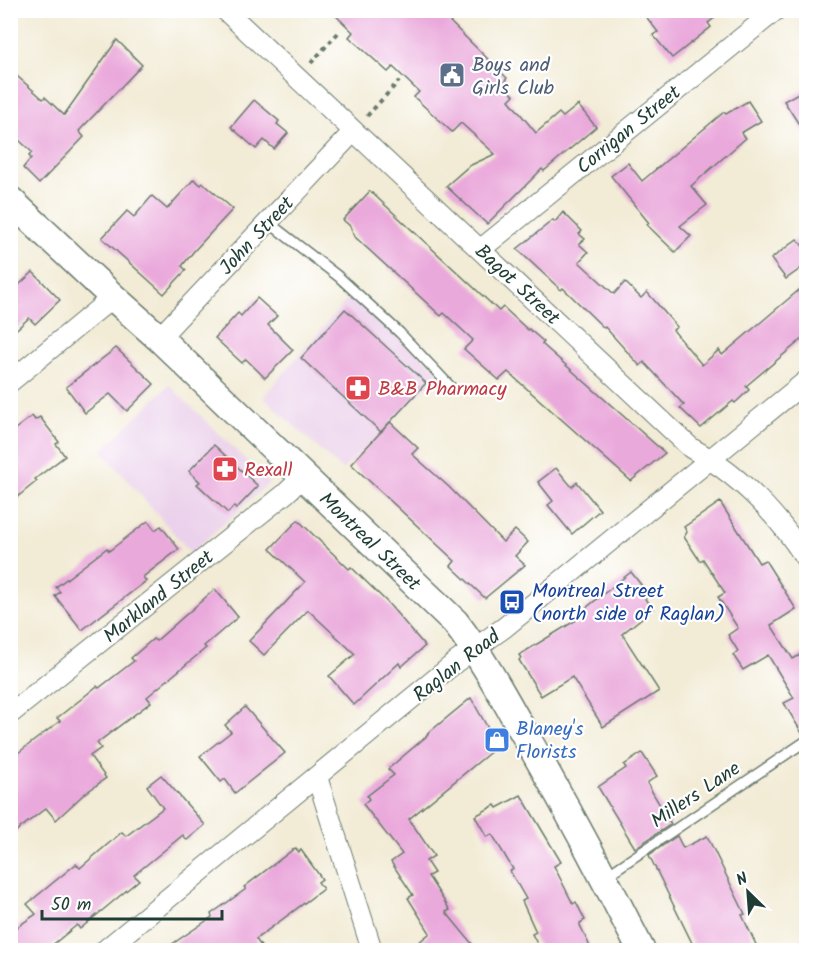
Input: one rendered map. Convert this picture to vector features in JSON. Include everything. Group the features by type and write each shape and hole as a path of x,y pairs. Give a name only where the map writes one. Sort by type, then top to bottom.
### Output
{"main road":[{"name":"Montreal Street","path":"10,200 159,338 455,622 475,647 604,877 640,951"}],"street":[{"name":"Bagot Street","path":"225,10 359,125 481,249 691,448 710,458 727,471 768,510 807,559"},
{"name":"Corrigan Street","path":"481,249 776,10"},
{"name":"John Street","path":"159,338 359,125"},
{"path":"10,382 113,297"},
{"name":"Raglan Road","path":"105,951 475,647 505,627 807,381"},
{"name":"Markland Street","path":"10,714 285,494 304,476"},
{"path":"317,777 372,951"}],"lane":[{"path":"268,222 339,277 400,333 452,387"},
{"name":"Millers Lane","path":"604,877 807,741"}],"path":[{"path":"308,66 338,33"},
{"path":"359,125 399,81"}],"shaded area":[{"path":"352,294 440,373 342,470 263,397"},
{"path":"169,385 269,483 191,553 102,451"}],"building":[{"name":"Boys and Girls Club","path":"330,10 438,10 507,78 502,84 514,95 509,100 536,133 559,113 563,117 578,105 596,127 544,171 542,169 487,224 446,186 469,166 495,154 461,123 452,132 414,97 419,92 393,67 388,72 349,37 353,32"},
{"path":"641,10 725,10 708,23 711,27 672,58 653,35 658,32"},
{"path":"117,40 142,65 79,131 84,137 39,184 23,168 31,158 29,156 32,152 10,132 10,70 64,115"},
{"path":"807,88 807,137 784,101"},
{"path":"254,100 279,121 277,124 288,133 274,149 264,140 256,149 231,127"},
{"path":"748,101 761,121 741,133 746,138 691,186 707,205 680,226 691,236 675,252 647,225 649,223 611,176 628,163 642,181 724,112 726,114"},
{"path":"194,179 201,185 203,183 233,209 194,251 182,266 186,270 164,294 102,238 127,211 134,217 152,196 167,209"},
{"path":"370,191 499,311 503,307 529,329 544,342 542,344 665,453 631,481 508,372 499,380 464,349 473,340 444,313 441,316 355,237 350,226 343,220"},
{"path":"563,212 582,231 579,234 585,239 579,244 588,252 579,262 614,294 625,282 641,298 647,292 677,327 673,330 702,365 719,350 722,355 799,290 807,300 807,335 746,386 749,390 735,403 733,401 701,428 680,408 684,405 644,362 640,366 605,327 517,249 553,220 555,222"},
{"path":"797,239 807,251 807,264 786,279 771,259"},
{"path":"33,272 60,300 35,324 29,318 10,335 10,311 18,303 10,293"},
{"path":"257,298 277,316 268,325 293,350 265,378 246,359 242,363 215,338 238,313 241,316"},
{"path":"345,309 426,383 381,432 301,358"},
{"path":"116,348 154,384 127,411 110,394 85,413 66,387"},
{"path":"32,416 35,420 40,417 59,442 56,444 65,456 35,479 37,481 10,503 10,433"},
{"path":"390,422 418,448 412,454 449,487 503,542 515,530 528,542 515,556 525,565 485,598 451,566 455,561 351,464"},
{"path":"214,445 258,486 236,509 234,506 228,513 197,484 200,482 189,471"},
{"path":"556,468 572,487 577,482 600,510 572,534 548,505 553,501 538,482"},
{"path":"720,502 759,563 765,560 796,609 771,625 793,659 807,651 807,734 803,735 784,703 794,698 768,655 743,670 733,655 738,651 728,635 738,628 718,597 725,593 703,559 700,561 684,537 687,532 684,527"},
{"path":"298,520 387,602 425,646 401,667 399,663 354,705 329,676 355,654 308,610 264,655 249,641 305,582 270,549"},
{"path":"148,521 155,530 161,526 179,549 143,577 146,581 82,630 55,596 60,592 56,587 107,548 109,551"},
{"path":"631,572 649,595 645,599 653,609 622,634 659,691 603,727 572,677 541,696 519,660 521,658 519,655 578,619 576,616"},
{"path":"215,589 238,617 204,646 206,648 147,697 151,702 97,743 101,748 90,756 106,778 56,820 46,808 10,836 10,759 60,721 57,718 97,686 99,688 134,661 131,658 153,639 156,641"},
{"path":"471,698 494,739 488,744 493,750 409,819 434,856 426,861 434,873 428,876 450,910 446,912 478,951 408,951 430,933 408,898 413,895 391,862 402,854 363,804 369,799 367,796 394,775 388,769"},
{"path":"245,707 285,753 235,793 225,779 221,782 200,756 231,732 225,725"},
{"path":"642,753 657,776 647,783 671,824 635,848 598,787 626,768 624,765"},
{"path":"161,775 205,825 187,840 183,835 134,875 139,880 80,929 77,925 45,951 10,951 10,932 36,914 27,904 76,864 80,868 122,832 126,836 163,808 147,786"},
{"path":"521,795 561,862 554,866 573,904 576,902 585,920 580,925 592,951 541,951 532,934 536,932 522,901 526,899 510,871 513,869 492,834 487,837 475,816 495,805 497,808"},
{"path":"677,836 683,848 707,836 745,914 742,915 759,951 696,951 649,855"},
{"path":"295,848 299,852 301,850 322,879 318,882 323,889 256,939 264,951 162,951 212,917 211,914 246,889 244,887"}],"place":[{"name":"Boys and Girls Club","path":"452,75"},
{"name":"B&B Pharmacy","path":"358,388"},
{"name":"Rexall","path":"225,469"},
{"name":"Montreal Street (north side of Raglan)","path":"512,602"},
{"name":"Blaney's Florists","path":"497,740"}]}
